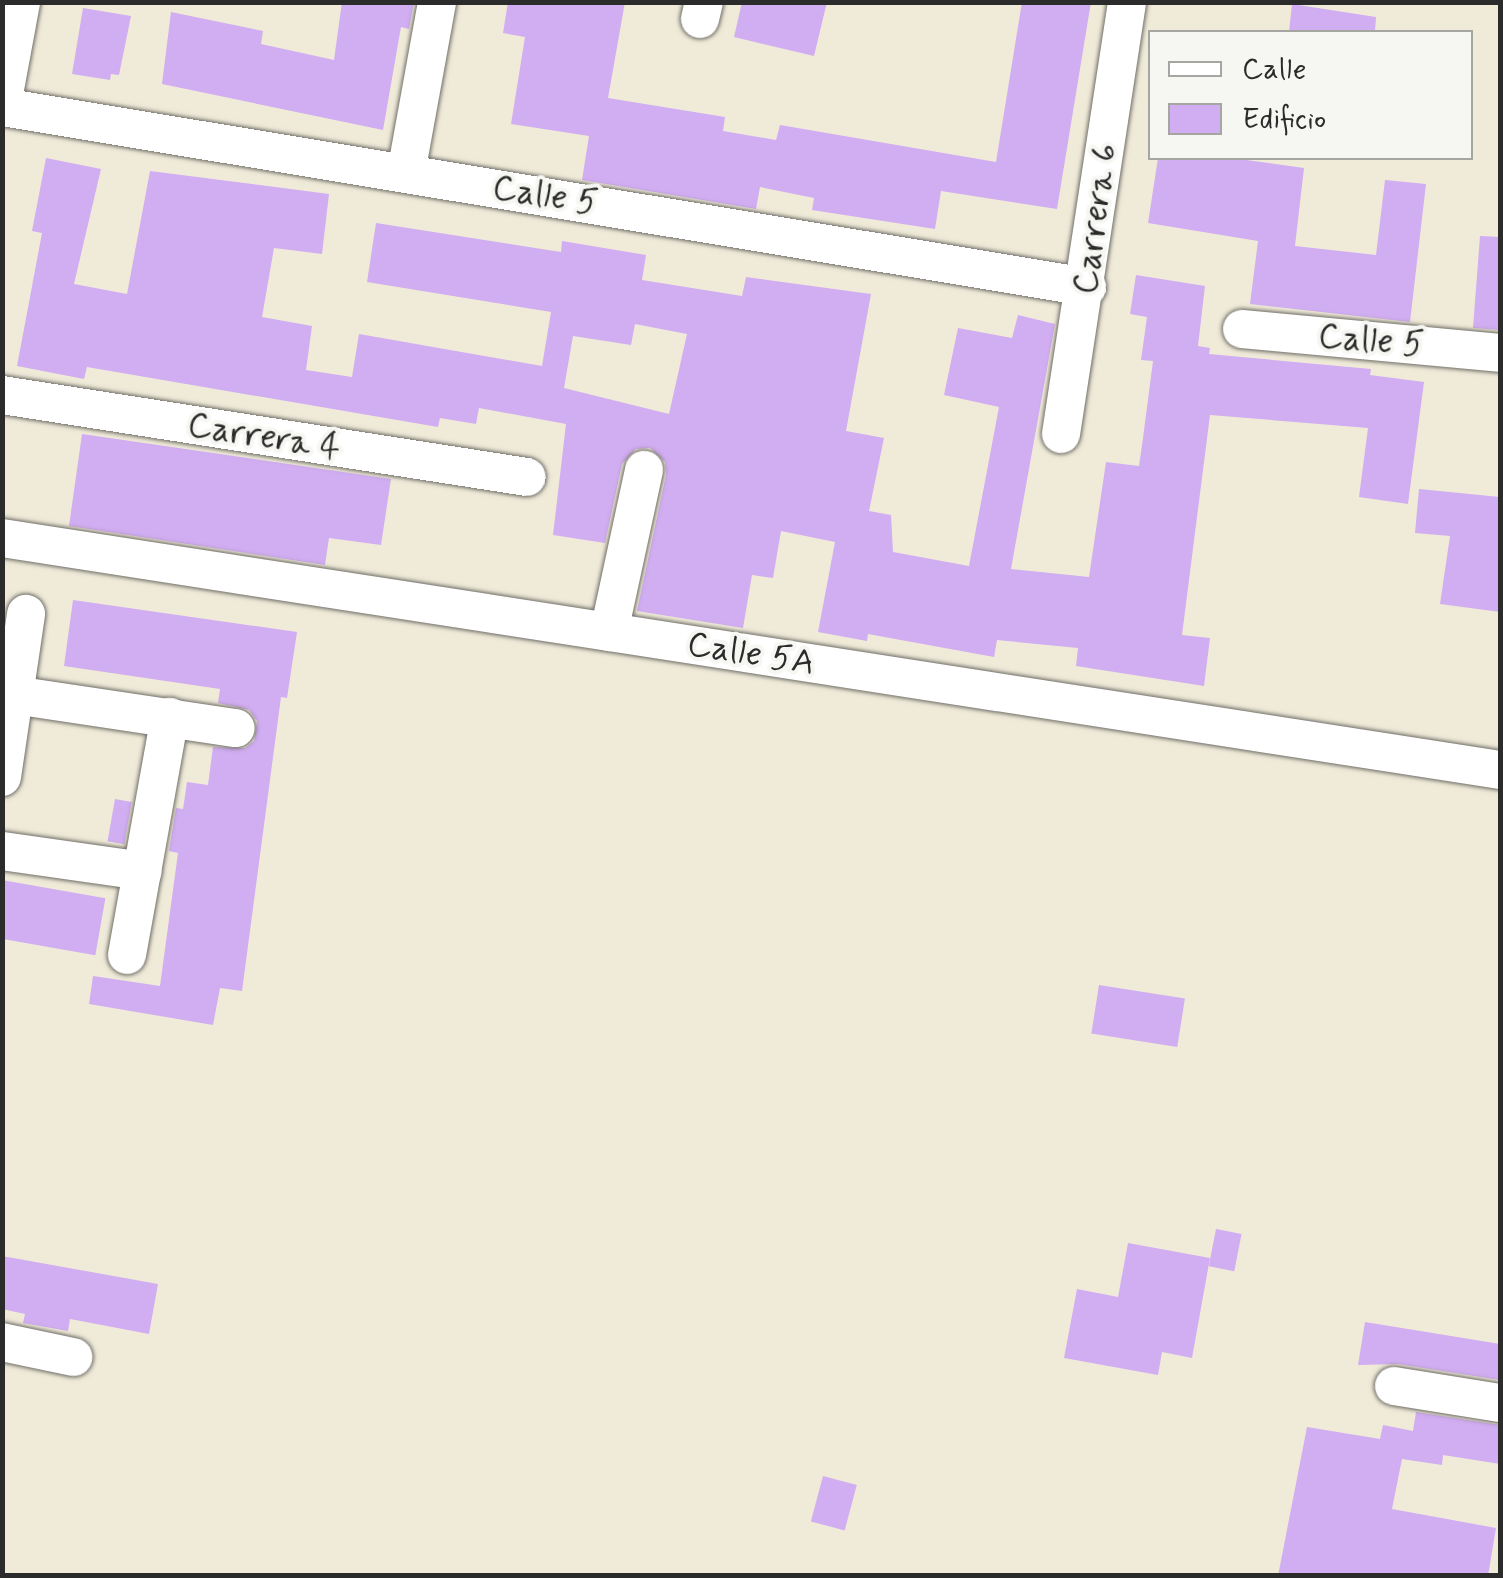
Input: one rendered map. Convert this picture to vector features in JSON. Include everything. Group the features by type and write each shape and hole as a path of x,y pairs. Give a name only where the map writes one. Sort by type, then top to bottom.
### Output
{"street":[{"path":"2,106 21,2"},
{"path":"406,173 437,2"},
{"name":"Carrera 6","path":"1061,434 1087,287 1127,2"},
{"name":"Calle 5","path":"2,106 1087,287"},
{"name":"Calle 5","path":"1242,329 1500,353"},
{"name":"Carrera 4","path":"2,395 527,477"},
{"path":"609,632 644,470"},
{"name":"Calle 5A","path":"2,538 1500,770"},
{"path":"2,777 26,614"},
{"path":"14,695 236,728"},
{"path":"127,955 170,717"},
{"path":"2,851 143,871"},
{"path":"2,1342 73,1357"},
{"path":"1394,1386 1500,1402"}],"building":[{"path":"342,2 414,2 409,29 401,27 383,130 162,84 171,12 263,31 261,44 334,60"},
{"path":"508,2 625,2 608,98 725,117 723,131 776,140 780,125 996,162 1022,2 1091,2 1057,209 941,191 935,229 812,210 814,198 760,187 756,209 582,180 589,136 511,124 525,37 503,33"},
{"path":"742,2 827,2 814,56 734,37"},
{"path":"1292,4 1376,17 1375,30 1289,30"},
{"path":"83,8 131,16 119,75 111,74 110,80 72,74"},
{"path":"46,158 101,169 74,284 127,294 150,171 329,194 322,254 274,248 262,317 312,326 306,370 352,377 359,334 542,366 551,312 367,282 376,223 561,252 562,241 646,255 642,280 742,296 746,277 871,294 846,431 884,438 869,511 891,515 893,552 969,566 999,407 944,395 958,328 1012,338 1018,315 1055,324 1011,569 1089,577 1106,462 1139,466 1153,361 1141,360 1147,317 1130,314 1136,275 1205,286 1198,346 1210,348 1209,354 1371,369 1370,375 1424,382 1408,504 1359,497 1368,428 1210,415 1182,635 1210,638 1204,686 1076,666 1078,648 997,640 994,657 868,634 867,641 818,632 835,542 781,531 773,578 752,575 743,628 637,611 666,475 665,462 650,448 636,449 622,464 605,543 553,535 566,424 479,408 476,424 440,418 438,427 87,367 84,379 17,366 42,233 32,231","holes":["635,324 687,334 669,414 564,388 573,336 631,345"]},
{"path":"1158,160 1246,160 1304,168 1295,246 1376,255 1385,180 1426,184 1410,322 1250,304 1258,241 1148,223"},
{"path":"1480,236 1500,237 1500,330 1473,328"},
{"path":"82,434 391,479 381,545 329,538 325,565 69,526"},
{"path":"1419,489 1500,497 1500,612 1440,604 1450,536 1415,533"},
{"path":"73,600 297,632 287,698 281,697 242,991 220,988 213,1025 89,1004 93,976 160,986 178,853 169,851 176,808 183,809 187,782 208,785 213,747 245,748 254,741 257,721 249,710 218,703 220,689 64,666"},
{"path":"115,799 132,802 124,844 108,841"},
{"path":"2,880 105,898 95,955 2,939"},
{"path":"1099,985 1185,999 1177,1047 1091,1033"},
{"path":"1216,1229 1242,1234 1234,1271 1209,1266"},
{"path":"1128,1243 1210,1258 1192,1358 1162,1352 1158,1375 1064,1358 1077,1289 1118,1297"},
{"path":"2,1256 158,1284 149,1334 70,1319 68,1331 23,1323 25,1314 2,1309"},
{"path":"1365,1322 1500,1344 1500,1380 1398,1364 1358,1365"},
{"path":"1416,1412 1500,1425 1500,1464 1443,1455 1442,1465 1402,1459 1392,1509 1496,1528 1488,1576 1278,1576 1307,1427 1380,1439 1383,1425 1413,1431"},
{"path":"823,1476 857,1485 845,1530 811,1521"}]}
